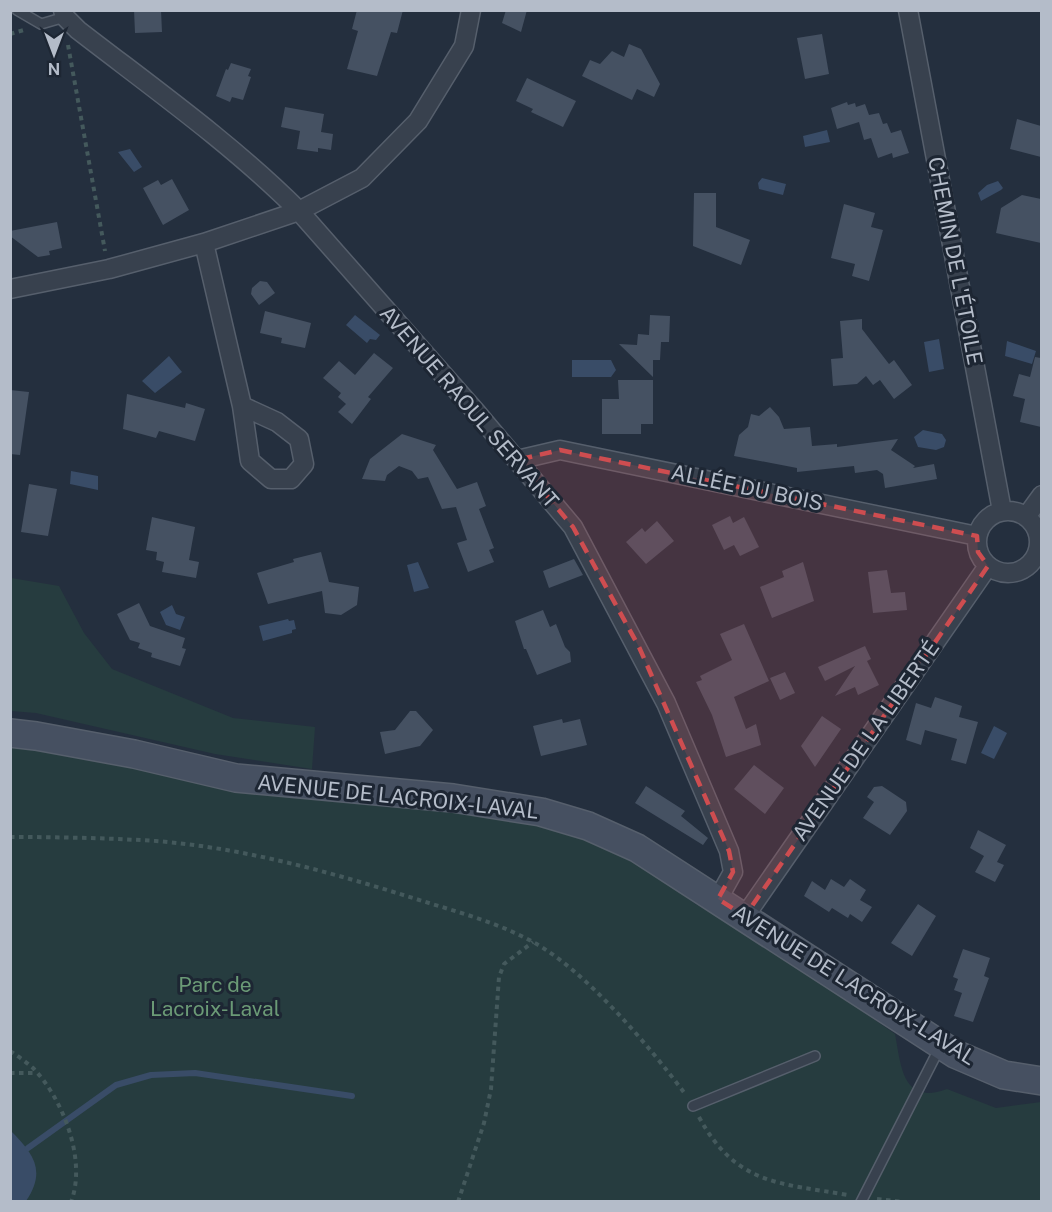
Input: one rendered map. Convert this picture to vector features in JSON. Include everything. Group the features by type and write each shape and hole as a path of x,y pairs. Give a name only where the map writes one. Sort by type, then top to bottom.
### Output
{"street":[{"path":"10,289 109,269 204,243 299,211 362,178 418,122 464,46 471,10"},
{"name":"CHEMIN DE L'ÉTOILE","path":"908,10 1002,511"},
{"name":"AVENUE RAOUL SERVANT","path":"64,14 78,30 270,182 299,211 517,460 573,528 666,703 729,851 733,872 718,899"},
{"path":"204,243 242,406"},
{"name":"ALLÉE DU BOIS","path":"517,460 560,450 977,536"},
{"path":"1026,517 1041,495"},
{"path":"1002,511 1015,511 1026,517 1037,531 1040,548 1035,558 1018,571 997,571 988,566 978,552 977,536 986,520 1002,511"},
{"name":"AVENUE DE LA LIBERTÉ","path":"745,916 988,566"},
{"name":"AVENUE DE LACROIX-LAVAL","path":"10,734 36,736 134,754 236,778 453,798 541,812 588,826 638,848 955,1054 1004,1075 1041,1081"}],"lane":[{"path":"18,10 42,24 64,14"},
{"path":"862,1200 941,1044"},
{"path":"693,1106 815,1056"}],"path":[{"path":"64,14 109,269"},
{"path":"10,837 157,841 250,855 328,872 486,920 533,942 574,970 660,1061 693,1106 711,1138 731,1161 753,1175 862,1200 903,1202"},
{"path":"458,1202 484,1124 491,1089 499,977 504,964 533,942"},
{"path":"10,1051 36,1073 60,1110 68,1129 77,1174 76,1186 70,1202"},
{"path":"10,1073 36,1073"}],"highlighted area":[{"path":"560,450 977,536 978,552 988,566 745,916 718,899 733,872 729,851 639,647 573,527 517,460"}],"green space":[{"path":"11,578 59,586 84,633 112,669 233,718 315,727 312,769 215,754 36,713 11,711"},
{"name":"Parc de Lacroix-Laval","path":"10,744 549,820 616,845 694,903 776,951 895,1034 902,1070 912,1087 921,1092 932,1093 947,1089 996,1108 1041,1102 1041,1201 11,1201"}],"water":[{"path":"827,130 830,142 805,147 803,136"},
{"path":"130,149 142,167 134,172 118,152"},
{"path":"762,178 786,184 783,195 759,189 758,183"},
{"path":"998,181 1003,188 981,201 978,193 987,185"},
{"path":"355,315 380,335 376,340 370,339 367,343 346,325"},
{"path":"939,339 944,369 929,372 924,342"},
{"path":"1007,341 1036,351 1032,364 1005,356"},
{"path":"169,356 182,372 155,393 142,381"},
{"path":"572,360 611,360 616,370 611,377 572,377"},
{"path":"923,430 942,434 946,440 944,447 936,450 918,447 914,437"},
{"path":"71,471 98,476 98,490 70,484"},
{"path":"418,562 429,588 414,592 407,565"},
{"path":"172,605 176,614 185,617 180,630 166,625 160,612"},
{"path":"288,619 289,621 294,620 296,629 292,630 292,633 263,641 259,626"},
{"path":"994,726 1007,733 994,759 981,753"},
{"path":"10,1130 25,1146 35,1163 36,1180 26,1201 11,1201"}],"building":[{"path":"134,10 161,10 162,32 135,33"},
{"path":"357,10 403,10 397,33 391,32 377,76 347,69 358,31 352,29"},
{"path":"506,10 527,10 521,32 502,23"},
{"path":"822,34 829,74 805,79 797,38"},
{"path":"629,44 641,49 660,84 654,97 637,89 632,100 582,76 590,60 600,64 612,51 624,57"},
{"path":"231,63 251,69 248,76 251,77 243,100 232,97 230,102 216,96 226,69 228,70"},
{"path":"527,78 576,101 563,127 531,112 533,109 516,101"},
{"path":"847,102 848,105 855,103 856,107 865,104 869,115 879,113 883,124 887,123 891,133 901,130 909,153 893,158 892,153 878,158 871,138 864,140 859,122 837,129 831,108"},
{"path":"285,107 324,114 321,132 333,134 331,150 318,148 318,152 297,149 300,131 281,127"},
{"path":"1017,119 1041,126 1041,157 1010,149"},
{"path":"172,179 189,210 163,225 143,188 158,180 161,185"},
{"path":"694,193 716,193 716,227 750,240 741,265 693,246"},
{"path":"1022,195 1041,199 1041,243 996,233 1001,208"},
{"path":"844,204 875,213 871,227 883,230 869,281 852,276 855,264 831,258"},
{"path":"57,222 62,248 49,251 50,255 38,257 10,236 10,231"},
{"path":"260,281 267,282 275,293 259,305 251,294 252,288"},
{"path":"265,311 311,323 305,348 281,343 282,338 260,333"},
{"path":"650,315 670,316 669,342 661,342 660,360 653,360 653,377 619,344 637,345 638,334 649,335"},
{"path":"862,319 862,329 889,364 894,360 912,385 894,399 880,380 873,385 866,376 857,384 833,386 831,359 843,358 840,321"},
{"path":"374,353 393,368 368,397 371,399 352,424 338,412 346,404 338,397 341,393 323,378 339,361 355,375"},
{"path":"1035,357 1041,358 1041,427 1020,422 1025,399 1013,396 1019,374 1030,377"},
{"path":"618,380 653,380 653,424 641,424 641,434 602,434 602,399 619,399"},
{"path":"10,390 29,392 20,455 10,454"},
{"path":"127,394 185,408 186,403 205,409 195,441 159,431 156,438 123,429"},
{"path":"770,407 779,417 784,429 810,427 812,446 837,444 837,447 898,439 891,450 915,466 913,468 934,464 937,479 885,488 883,474 877,470 855,473 854,466 797,472 797,468 734,456 739,435 748,427 751,414 759,416"},
{"path":"402,434 436,445 433,450 457,489 477,482 486,506 479,509 494,548 489,550 494,562 468,572 457,543 467,540 456,507 442,509 428,477 418,479 412,471 399,466 387,475 385,481 362,479 370,459"},
{"path":"29,484 57,489 48,536 21,532"},
{"path":"730,516 733,523 744,517 759,547 740,556 734,545 724,550 712,525"},
{"path":"152,517 195,527 189,560 199,562 196,578 162,572 164,562 156,560 157,552 146,550"},
{"path":"657,521 674,541 646,564 626,542 642,528 645,532"},
{"path":"321,552 329,582 359,587 357,605 341,615 325,613 322,591 268,604 257,573 294,562 293,559"},
{"path":"574,559 583,575 549,588 543,571"},
{"path":"803,562 814,601 772,618 760,587 784,577 782,571"},
{"path":"887,570 891,593 905,592 907,610 873,613 868,572"},
{"path":"139,603 150,626 185,638 182,648 186,649 180,666 151,657 152,653 138,648 140,643 130,640 117,614"},
{"path":"543,610 550,627 556,624 565,647 570,652 571,662 537,675 524,649 515,621"},
{"path":"744,624 769,681 734,697 746,729 756,724 761,745 726,757 712,715 696,682 702,680 700,676 732,660 720,634"},
{"path":"865,646 871,659 867,661 879,685 858,695 855,687 835,696 855,666 825,681 818,667"},
{"path":"785,672 795,693 780,700 770,678"},
{"path":"935,697 962,706 959,717 978,722 966,764 951,760 957,739 925,730 921,745 906,740 916,703 931,708"},
{"path":"410,711 416,711 433,730 420,746 385,754 380,732 395,730"},
{"path":"822,716 841,729 815,767 801,746"},
{"path":"562,719 563,723 580,719 587,745 541,756 533,726"},
{"path":"754,765 784,788 765,814 734,789"},
{"path":"646,786 685,811 681,816 708,838 703,845 635,803"},
{"path":"882,786 906,802 907,811 890,835 863,818 874,802 867,797 874,787"},
{"path":"978,830 1006,845 997,862 1004,865 995,882 975,872 984,856 970,848"},
{"path":"831,879 844,887 850,879 866,890 860,900 872,907 862,922 850,914 848,918 832,908 829,912 804,896 812,881 825,890"},
{"path":"918,904 936,916 912,956 891,943"},
{"path":"963,949 990,958 984,976 989,978 973,1022 954,1016 962,993 954,990 958,979 953,977"}],"waterway":[{"path":"28,1148 116,1085 151,1075 195,1073 352,1096"}]}
